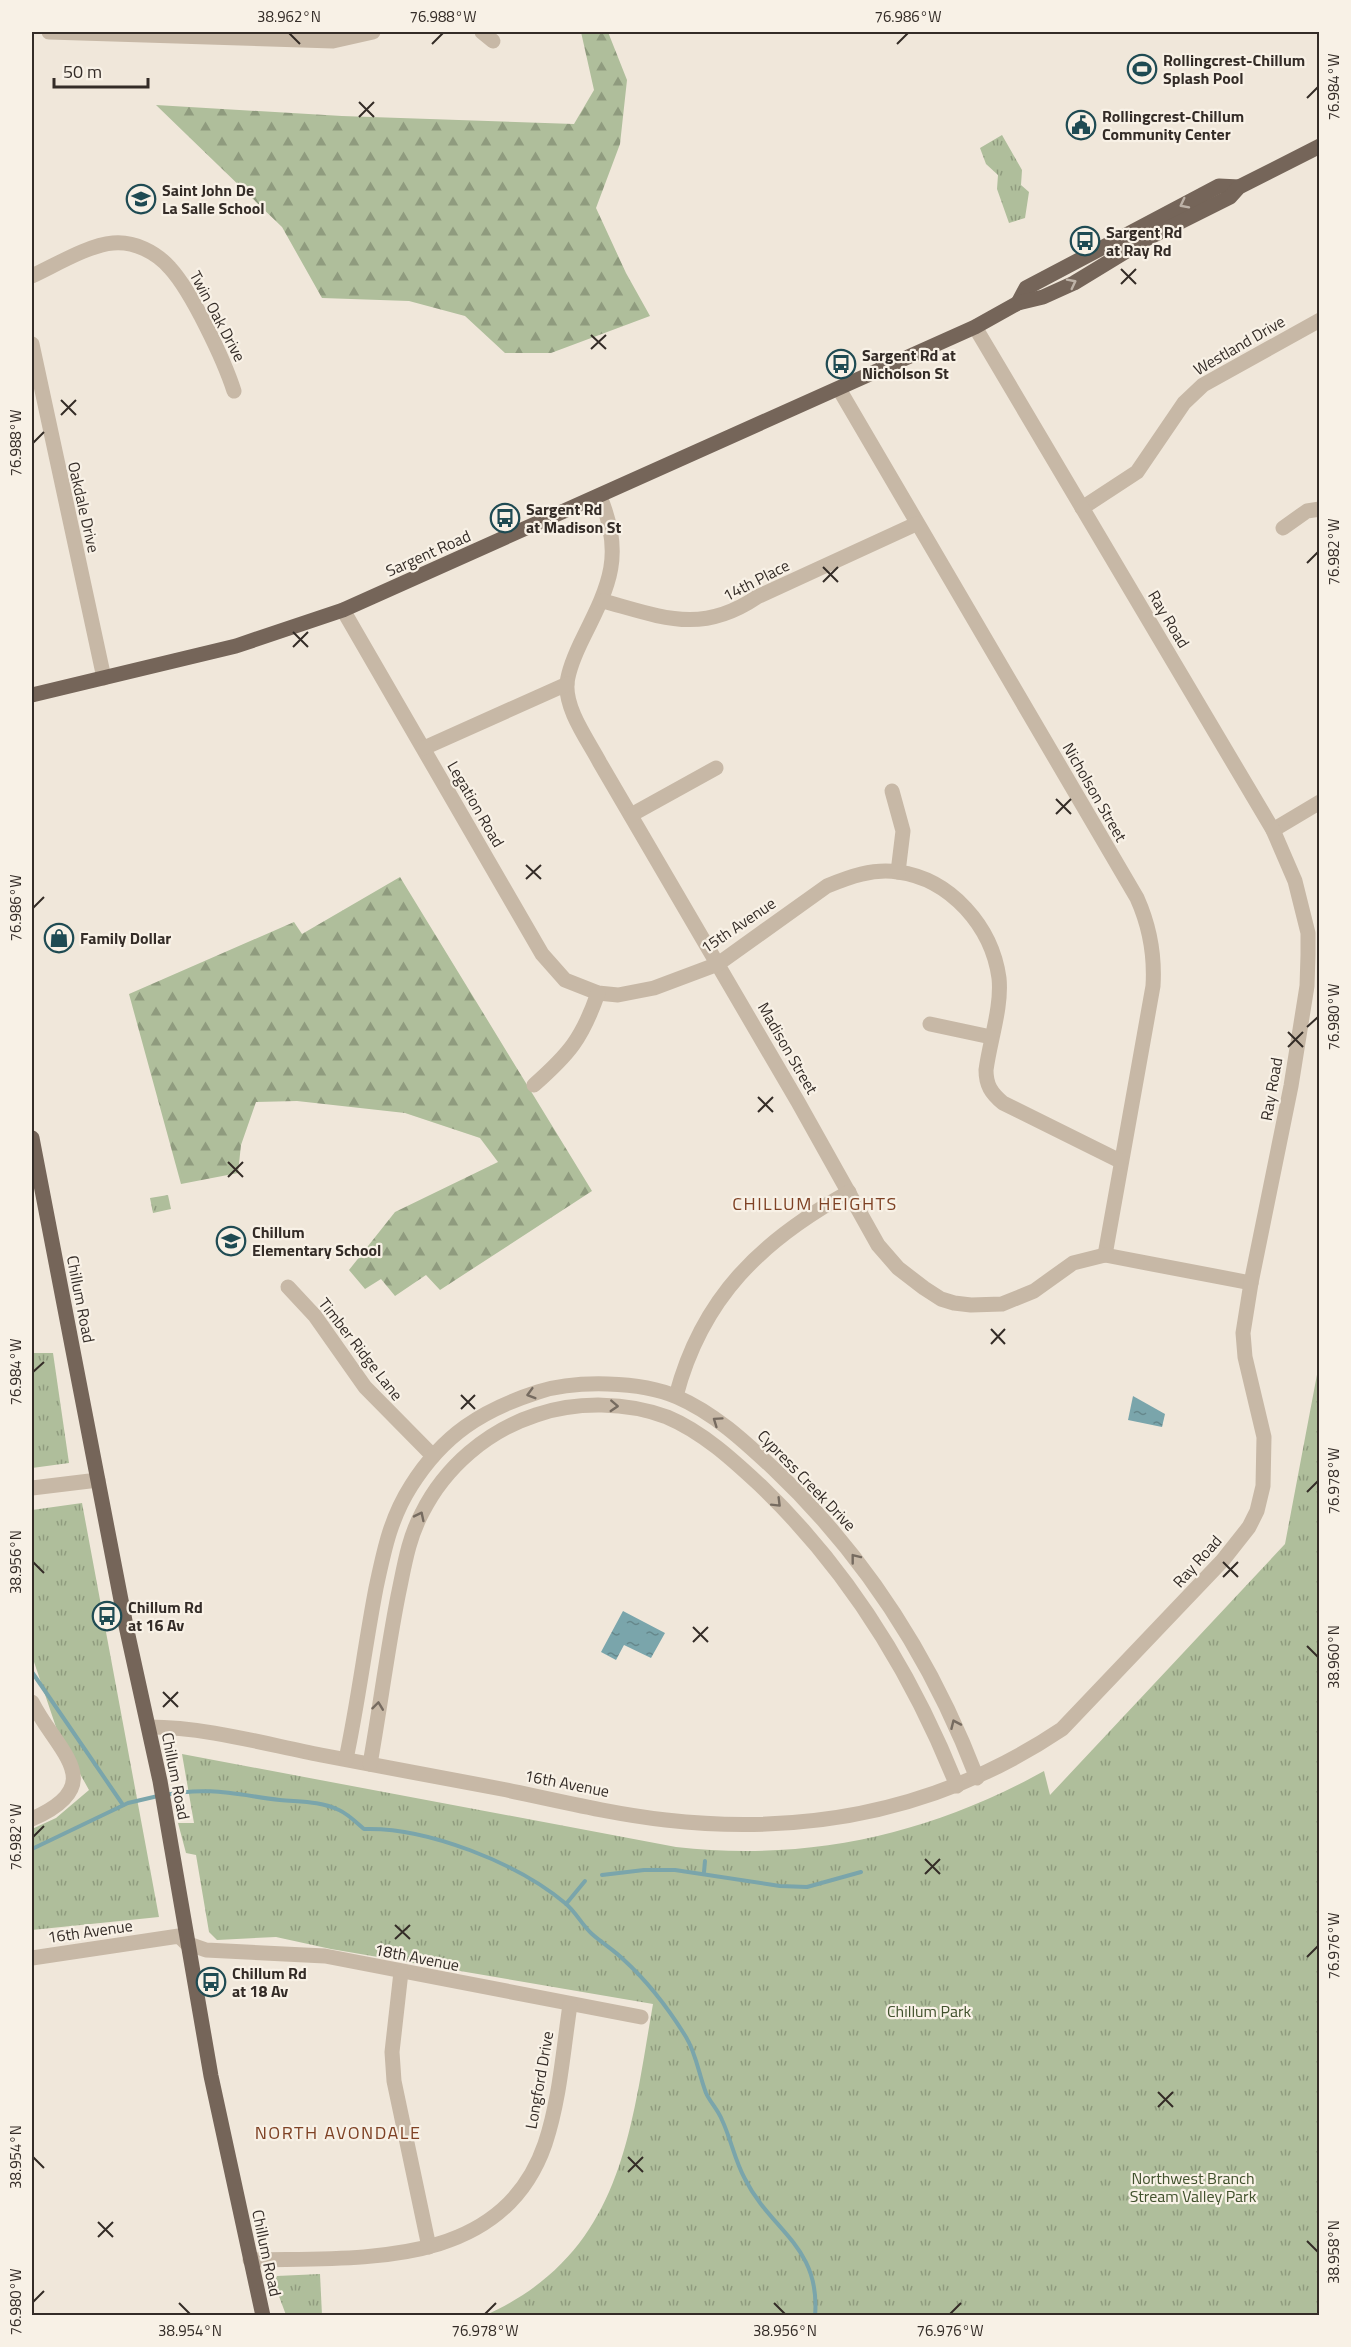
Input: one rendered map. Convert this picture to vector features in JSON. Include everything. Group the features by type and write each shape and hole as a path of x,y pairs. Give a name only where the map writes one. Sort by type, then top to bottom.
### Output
{"main road":[{"name":"Sargent Road","path":"32,695 236,646 343,610 600,497 975,327 1018,303 1026,288 1120,237 1219,186 1239,187 1320,146"},
{"name":"Chillum Road","path":"32,1138 98,1479 165,1806 186,1943 263,2316"}],"street":[{"path":"49,32 110,32 333,41 373,32"},
{"name":"Twin Oak Drive","path":"32,276 108,243 126,243 156,255 171,269 185,291 226,367 234,391"},
{"name":"Westland Drive","path":"1082,508 1137,472 1184,403 1203,385 1320,320"},
{"name":"Ray Road","path":"975,327 1273,830 1295,881 1308,933 1307,987 1291,1086 1251,1282 1243,1346 1261,1417 1263,1486 1257,1511 1250,1527 1223,1560 1077,1717 1033,1749 977,1778"},
{"name":"Oakdale Drive","path":"32,344 104,678"},
{"name":"Nicholson Street","path":"839,389 1131,888 1148,922 1153,955 1153,986 1120,1161 1106,1255"},
{"name":"Madison Street","path":"600,497 609,518 613,546 611,579 603,601 574,656 567,684 569,700 577,722 878,1245 898,1268 924,1288 941,1299 954,1303 987,1306 1017,1300 1072,1263 1106,1255 1251,1282"},
{"path":"1283,528 1308,511 1320,509"},
{"name":"14th Place","path":"603,601 682,620 715,619 738,611 757,597 916,524"},
{"name":"Legation Road","path":"343,610 542,954 566,980 598,993"},
{"path":"424,748 567,684"},
{"path":"631,815 716,768"},
{"path":"892,791 903,831 898,872"},
{"path":"1273,830 1320,802"},
{"name":"15th Avenue","path":"598,993 618,995 654,988 718,964 827,886 871,872 898,872 923,878 942,888 973,915 984,931 994,957 999,980 998,1002 986,1080 994,1095 1003,1103 1120,1161"},
{"path":"534,1085 573,1048 585,1028 598,993"},
{"path":"930,1024 991,1037"},
{"path":"676,1396 694,1343 723,1296 742,1272 784,1232 849,1192"},
{"name":"Timber Ridge Lane","path":"288,1287 315,1316 349,1367 383,1408 433,1456"},
{"name":"Cypress Creek Drive","path":"346,1760 387,1535 411,1485 433,1456 461,1429 482,1414 545,1389 598,1383 676,1396 739,1437 789,1484 845,1545 892,1608 942,1696 977,1778"},
{"path":"370,1764 381,1683 409,1545 421,1514 436,1487 449,1471 503,1429 550,1410 620,1406 657,1414 689,1428 741,1467 806,1532 857,1596 900,1664 957,1786"},
{"path":"32,1488 98,1479"},
{"path":"32,1702 68,1758 73,1773 73,1789 69,1796 50,1811 32,1819"},
{"name":"16th Avenue","path":"149,1727 189,1730 662,1820 718,1824 780,1824 827,1820 909,1802 977,1778"},
{"name":"16th Avenue","path":"32,1958 179,1936 186,1943"},
{"name":"18th Avenue","path":"186,1943 206,1950 325,1956 641,2017"},
{"path":"400,1972 392,2052 394,2081 429,2247"},
{"name":"Longford Drive","path":"250,2260 382,2257 458,2239 478,2228 513,2197 532,2172 544,2146 555,2112 570,2004"}],"green space":[{"path":"581,32 608,32 627,80 620,144 596,208 626,273 650,316 551,353 505,353 465,316 409,301 322,298 282,227 156,105 342,116 574,124 594,90"},
{"path":"1002,135 1022,170 1021,185 1029,192 1025,218 1009,223 997,189 998,175 986,164 980,148"},
{"path":"400,877 592,1191 440,1290 426,1275 395,1296 381,1279 365,1289 349,1270 395,1212 498,1162 480,1138 405,1113 297,1101 256,1102 241,1145 238,1173 181,1184 129,994 294,922 302,934"},
{"path":"168,1195 171,1209 153,1213 150,1198"},
{"path":"32,1353 53,1353 69,1463 32,1468"},
{"path":"1319,1364 1319,2315 486,2315 531,2289 566,2259 593,2224 612,2185 626,2144 653,2004 331,1949 276,1937 217,1940 209,1932 196,1855 186,1853 178,1823 194,1823 182,1754 676,1847 724,1851 772,1850 866,1839 956,1812 1044,1771 1050,1795 1285,1544"},
{"path":"82,1503 159,1917 32,1930 32,1829 56,1818 89,1790 59,1736 32,1656 32,1510"},
{"path":"320,2274 322,2315 286,2315 274,2283 277,2276"}],"water":[{"path":"1133,1396 1165,1414 1162,1427 1128,1420"},
{"path":"623,1611 665,1633 651,1658 624,1645 616,1660 601,1652"}],"waterway":[{"path":"32,1672 123,1805"},
{"path":"165,1795 209,1791 310,1802 332,1807 364,1829 415,1834 443,1841 497,1861 545,1888 565,1903 592,1934 620,1956 641,1977 686,2037 706,2093 722,2120 745,2179 756,2197 792,2241 810,2272 815,2292 815,2316"},
{"path":"32,1849 128,1803 158,1796"},
{"path":"704,1872 705,1861"},
{"path":"602,1875 644,1870 675,1870 780,1886 807,1887 861,1872"},
{"path":"566,1904 585,1881"}],"place":[{"name":"Rollingcrest-Chillum Splash Pool","path":"1142,69"},
{"name":"Rollingcrest-Chillum Community Center","path":"1081,125"},
{"name":"Saint John De La Salle School","path":"141,199"},
{"name":"Sargent Rd at Ray Rd","path":"1085,241"},
{"name":"Sargent Rd at Nicholson St","path":"841,364"},
{"name":"Sargent Rd at Madison St","path":"505,518"},
{"name":"Family Dollar","path":"59,938"},
{"name":"Chillum Elementary School","path":"231,1241"},
{"name":"Chillum Rd at 16 Av","path":"107,1616"},
{"name":"Chillum Rd at 18 Av","path":"211,1982"}],"district":[{"name":"CHILLUM HEIGHTS","path":"815,1203"},
{"name":"NORTH AVONDALE","path":"338,2132"}],"park label":[{"name":"Chillum Park","path":"929,2011"},
{"name":"Northwest Branch Stream Valley Park","path":"1193,2187"}]}
